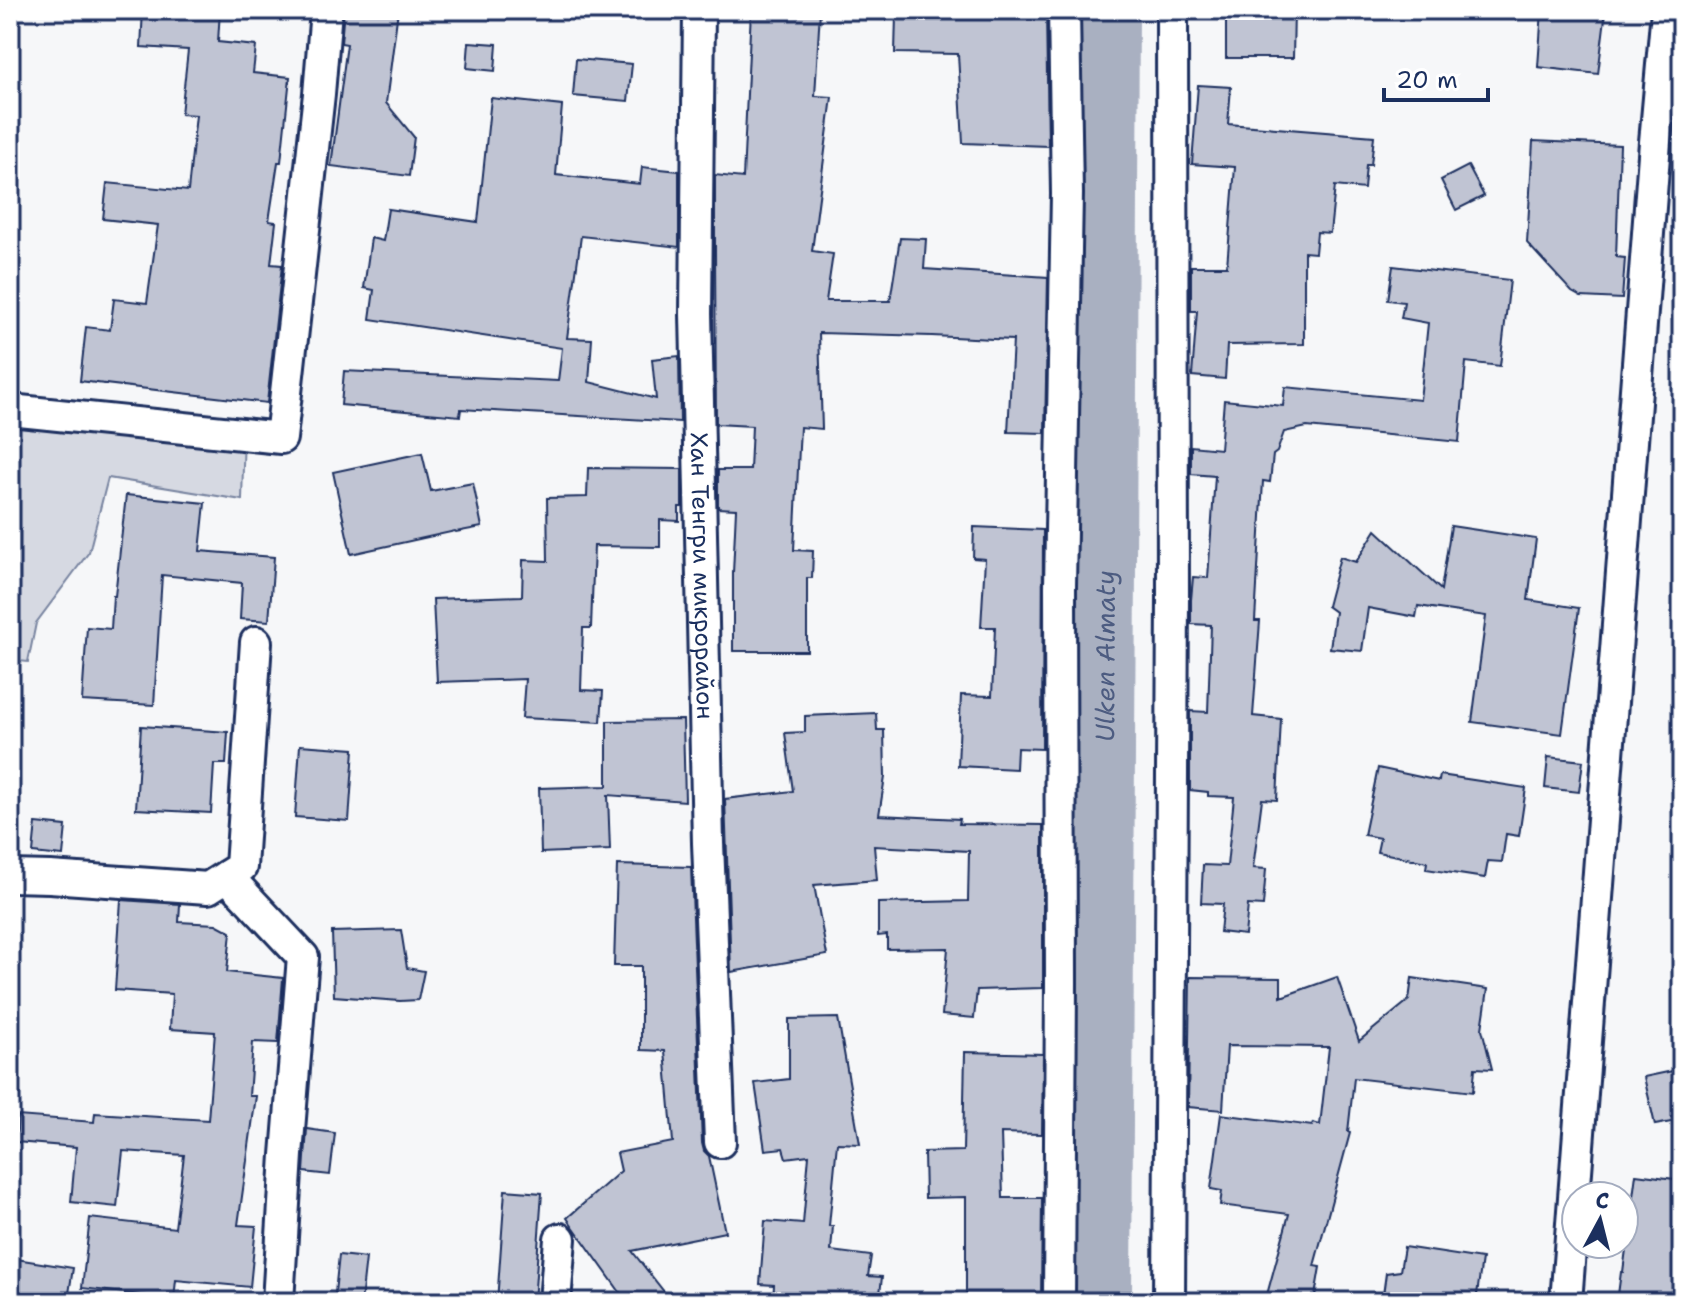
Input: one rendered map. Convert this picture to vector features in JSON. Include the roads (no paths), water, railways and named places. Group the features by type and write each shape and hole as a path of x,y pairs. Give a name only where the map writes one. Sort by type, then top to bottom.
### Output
{"street":[{"path":"10,410 281,438 326,10"},
{"name":"Хан Тенгри микрорайон","path":"699,10 696,314 708,843 720,1142"},
{"path":"1059,1302 1060,587 1067,194 1064,10"},
{"path":"1169,1302 1172,10"},
{"path":"1566,1302 1667,10"},
{"path":"10,876 208,888 241,867 256,642"},
{"path":"227,876 303,957 278,1302"},
{"path":"555,1302 560,1239"}],"waterway":[{"name":"Ulken Almaty","path":"1101,1302 1108,10"}]}
